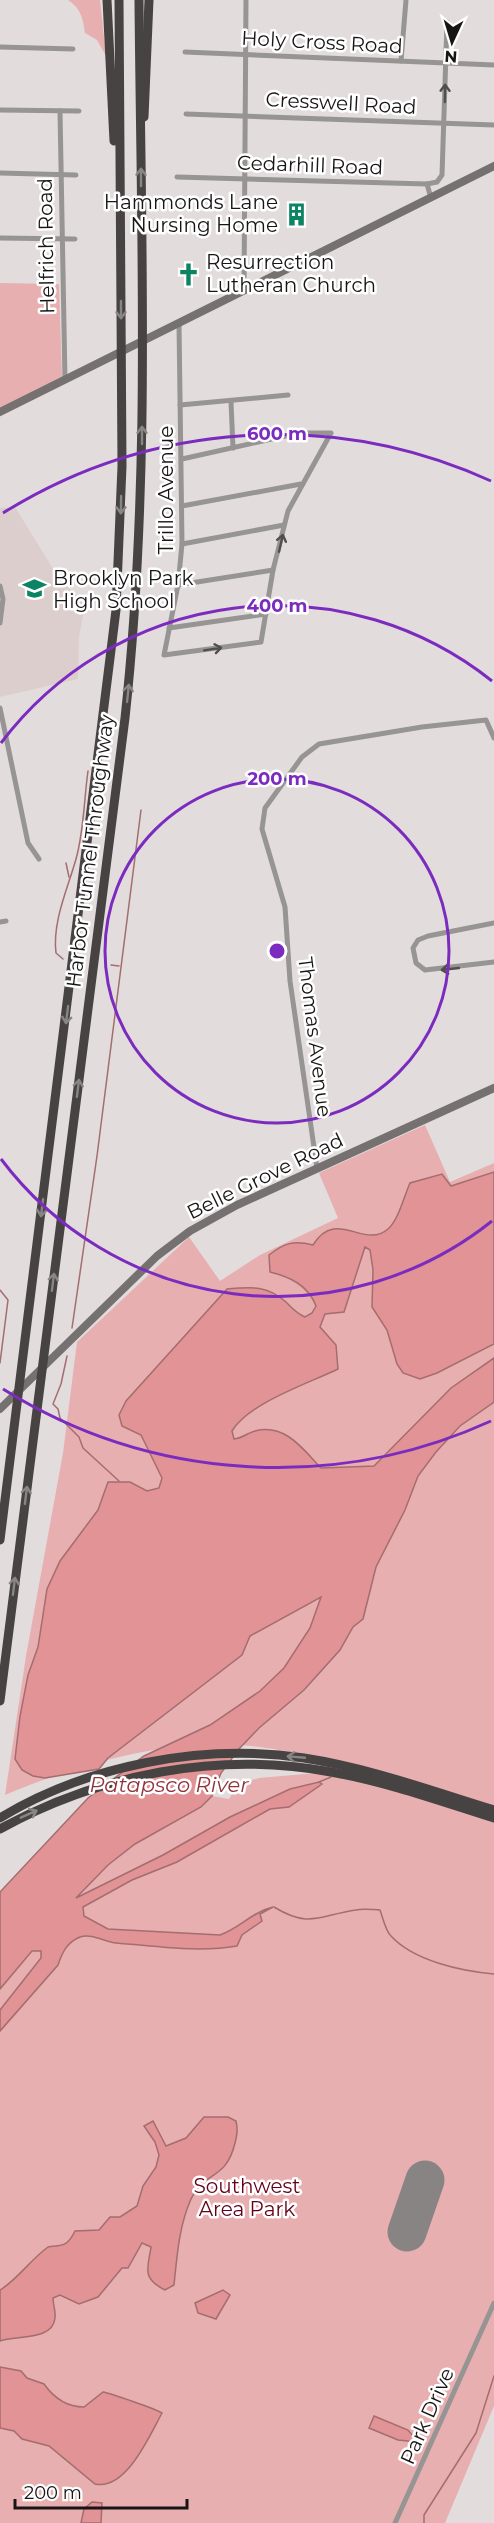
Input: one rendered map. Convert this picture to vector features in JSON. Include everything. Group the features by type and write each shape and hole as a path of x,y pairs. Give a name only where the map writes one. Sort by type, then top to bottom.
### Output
{"highway":[{"path":"107,0 121,290"},
{"name":"Harbor Tunnel Throughway","path":"0,1540 105,715 116,610 121,501 119,0"},
{"name":"Harbor Tunnel Throughway","path":"0,1701 136,613 143,467 139,0"},
{"path":"140,143 147,104 150,0"},
{"path":"0,1818 57,1790 93,1777 169,1760 210,1755 303,1758 347,1766 494,1810"},
{"path":"0,1829 60,1800 112,1783 155,1773 198,1767 257,1765 312,1769 356,1777 494,1818"}],"main road":[{"path":"0,412 494,166"},
{"name":"Belle Grove Road","path":"0,1409 172,1244 210,1218 494,1088"}],"street":[{"path":"244,291 246,0"},
{"path":"401,61 406,0"},
{"path":"431,198 427,184 437,182 442,175 447,22"},
{"path":"0,47 73,49"},
{"name":"Holy Cross Road","path":"185,52 494,66"},
{"path":"0,110 79,111"},
{"name":"Helfrich Road","path":"60,111 60,239 65,380"},
{"name":"Cresswell Road","path":"186,114 245,114 494,125"},
{"path":"0,173 76,175"},
{"name":"Cedarhill Road","path":"177,177 244,177 427,184"},
{"path":"0,238 75,239"},
{"name":"Trillo Avenue","path":"179,324 182,544 178,585 164,655 261,642 266,614"},
{"path":"180,405 288,395"},
{"path":"231,402 233,448"},
{"path":"169,628 266,614 273,570 293,499 331,433 299,434 182,459"},
{"path":"182,506 301,484"},
{"path":"182,544 284,525"},
{"path":"178,585 273,570"},
{"path":"0,586 3,599 0,623"},
{"path":"0,708 28,843 39,860"},
{"name":"Thomas Avenue","path":"317,1168 290,981 285,907 262,829 265,808 302,757 319,744 422,727 486,720 494,738"},
{"path":"494,923 428,936 414,944 414,956 419,967 425,970 494,962"},
{"name":"Park Drive","path":"395,2523 494,2302"},
{"path":"486,2321 494,2324"}],"shaded area":[{"name":"Brooklyn Park High School","path":"15,507 55,572 85,607 79,636 78,679 0,697 0,508"}],"green space":[{"path":"68,0 100,0 106,56 97,40 85,33 81,14"},
{"path":"0,283 59,284 62,379 0,408"},
{"name":"Southwest Area Park","path":"425,1125 450,1182 494,1163 494,2406 445,2523 0,2523 0,1989 75,1899 108,1865 135,1844 186,1816 212,1796 229,1799 238,1784 259,1778 316,1773 324,1758 251,1746 220,1744 189,1746 95,1763 5,1795 26,1656 63,1453 77,1342 189,1237 220,1281 260,1255 338,1218 319,1173","holes":["316,1782 322,1784 289,1807 290,1789"]}],"water":[{"name":"Patapsco River","path":"494,1172 494,1344 437,1373 420,1379 403,1373 397,1364 387,1330 372,1307 373,1270 370,1250 365,1247 344,1312 325,1314 320,1327 336,1345 338,1369 265,1403 240,1421 232,1431 234,1439 255,1431 266,1430 284,1434 300,1446 321,1468 374,1466 451,1388 494,1358 494,1402 460,1426 418,1476 405,1510 376,1567 363,1619 353,1627 340,1650 304,1690 259,1728 239,1749 221,1773 212,1796 201,1807 135,1844 108,1865 76,1898 163,1855 230,1817 290,1789 319,1782 322,1784 289,1807 270,1809 177,1862 132,1880 83,1907 84,1916 108,1929 220,1935 259,1912 273,1907 260,1914 262,1921 242,1935 237,1946 207,1949 177,1948 116,1943 89,1936 75,1939 63,1952 58,1965 0,2031 0,2010 41,1958 41,1951 32,1951 0,1989 0,1892 88,1798 144,1756 210,1725 260,1691 284,1668 310,1628 321,1597 250,1636 242,1655 108,1758 99,1769 45,1778 33,1776 22,1770 15,1759 20,1716 28,1675 38,1647 47,1589 60,1561 98,1510 108,1482 130,1482 147,1491 159,1488 162,1478 141,1435 122,1426 119,1415 126,1401 227,1289 258,1288 279,1296 305,1317 312,1313 316,1306 303,1287 291,1279 270,1272 269,1255 280,1248 295,1243 313,1245 322,1234 331,1229 369,1235 379,1234 392,1225 410,1183 442,1174 451,1186"},
{"path":"204,2117 228,2117 236,2121 236,2137 226,2164 203,2183 191,2199 181,2230 174,2285 165,2290 152,2281 148,2272 151,2247 142,2243 128,2268 122,2268 98,2297 79,2304 60,2295 53,2298 55,2318 48,2330 33,2336 0,2341 0,2290 48,2247 64,2244 70,2240 75,2231 99,2230 110,2217 120,2217 137,2206 143,2186 156,2167 159,2155 155,2142 144,2126 153,2121 166,2146 186,2138"},
{"path":"223,2290 230,2295 216,2319 198,2313 195,2303"},
{"path":"0,2367 21,2371 27,2378 44,2384 56,2397 72,2405 84,2407 103,2392 162,2413 144,2447 127,2470 117,2479 106,2484 95,2484 49,2446 22,2439 14,2431 0,2428"},
{"path":"374,2416 408,2430 418,2442 398,2440 369,2428"},
{"path":"92,2502 102,2503 101,2523 81,2523 84,2509"}],"waterway":[{"path":"63,959 56,953 56,929 79,848 88,771"},
{"path":"72,1328 97,1156 141,810"},
{"path":"66,863 69,877"},
{"path":"111,965 119,966"},
{"path":"0,1290 8,1300 0,1363"},
{"path":"67,1356 61,1384 53,1404 58,1409 60,1418 79,1437 83,1448 119,1481"},
{"path":"319,1782 331,1777"},
{"path":"274,1907 286,1914 306,1919 359,1909 380,1910 389,1933 412,1952 453,1967 494,1974"},
{"path":"424,2523 424,2515 476,2433 494,2376"}],"runway":[{"path":"407,2232 425,2180"}],"place":[{"name":"Hammonds Lane Nursing Home","path":"296,214"},
{"name":"Resurrection Lutheran Church","path":"188,274"},
{"name":"Brooklyn Park High School","path":"35,589"}]}
